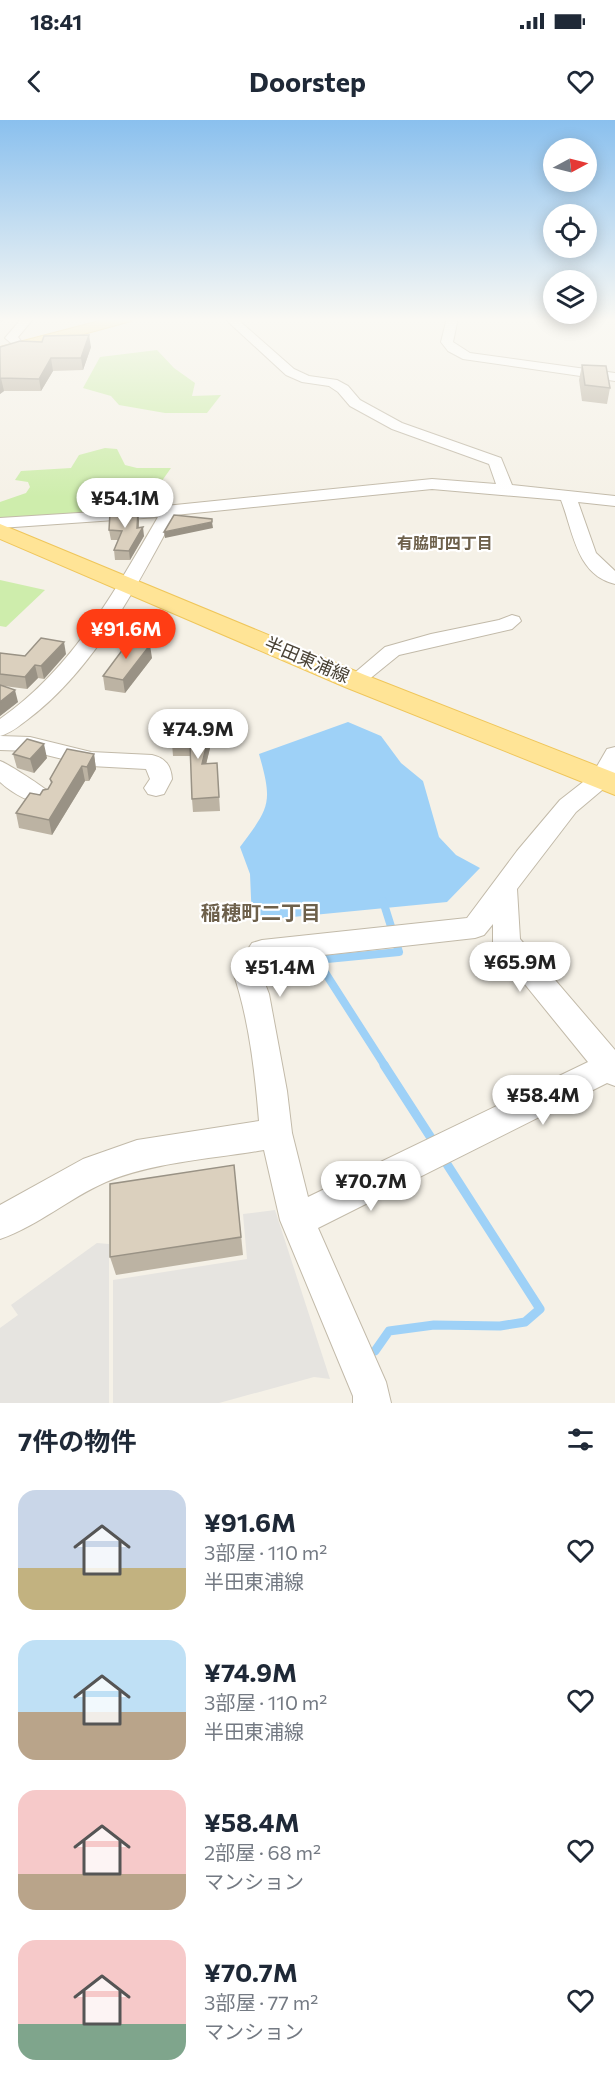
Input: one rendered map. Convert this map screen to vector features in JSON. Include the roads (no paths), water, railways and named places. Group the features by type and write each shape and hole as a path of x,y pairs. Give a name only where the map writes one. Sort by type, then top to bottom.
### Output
{"main road":[{"name":"半田東浦線","path":"0,531 355,681 608,782"}],"street":[{"path":"303,378 332,383 343,389 355,403 397,426 496,461 505,489"},
{"path":"0,523 57,521 432,484 615,501"},
{"path":"567,495 574,509 583,545 592,561 615,579"},
{"path":"0,729 31,707 50,689 84,648 127,585 170,510"},
{"path":"355,681 392,651 431,640 505,625 512,621"},
{"path":"0,743 30,744 91,759 152,762 160,769 161,779 156,788"},
{"path":"372,1403 372,1396 297,1220 276,1132 272,1090 255,994 247,972 262,951 475,928 568,806 608,782 615,754"},
{"path":"0,769 13,781 41,796"},
{"path":"297,1220 453,1142 614,1067 507,942 504,889"},
{"path":"0,1222 12,1218 95,1170 137,1156 276,1132"}],"water":[{"path":"348,722 381,736 401,763 423,781 439,837 456,855 480,868 447,902 252,921 250,874 240,847 258,822 266,804 266,784 259,754"}],"waterway":[{"path":"383,901 399,952 317,960 385,1066"},
{"path":"384,1065 435,1144"},
{"path":"375,1351 389,1331 434,1325 500,1326 525,1322 540,1309 443,1158"}],"district":[{"name":"有脇町四丁目","path":"445,543"},
{"name":"稲穂町二丁目","path":"261,913"}]}
